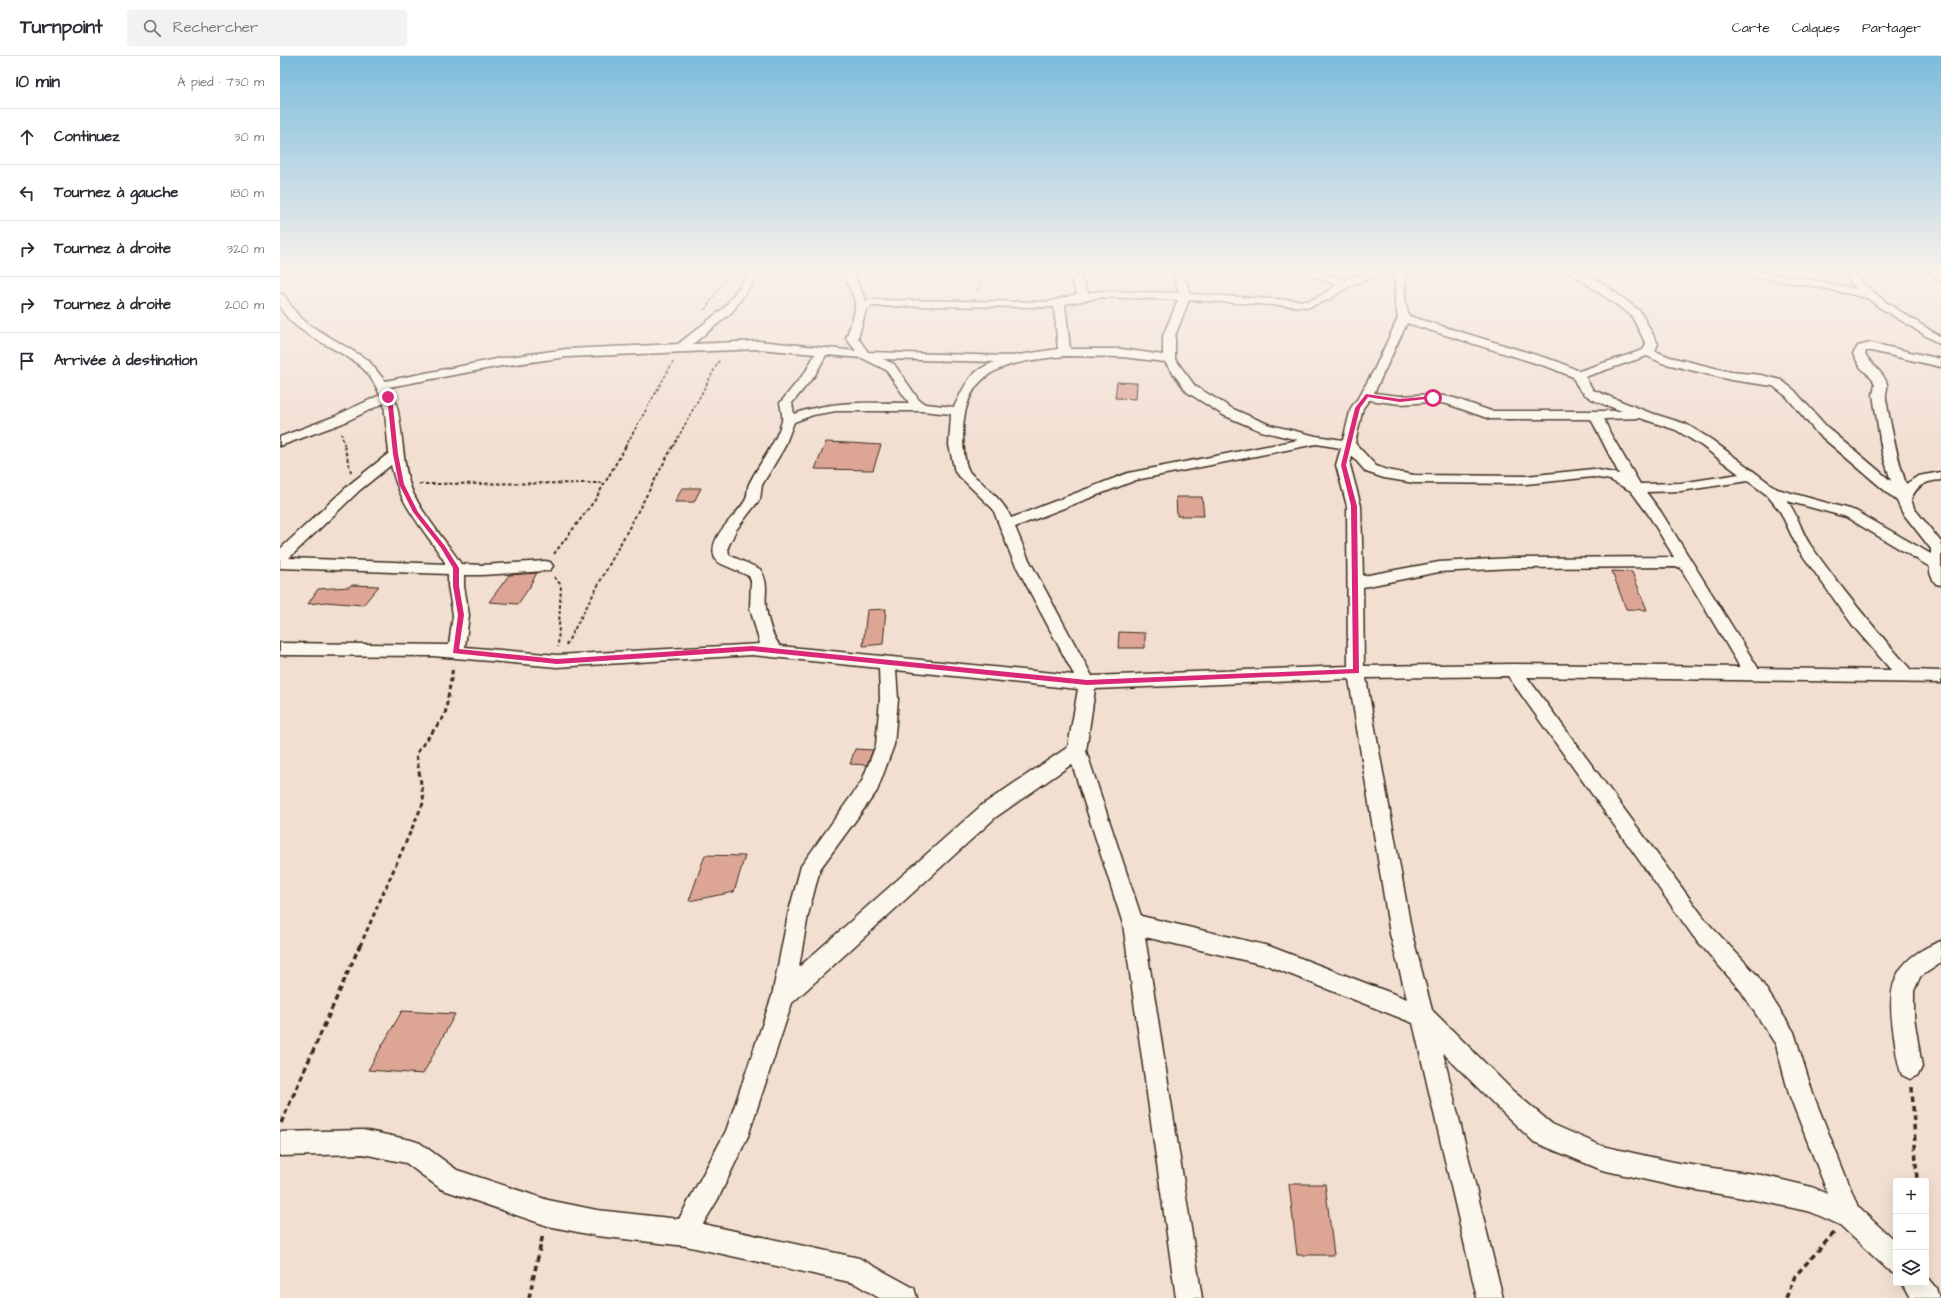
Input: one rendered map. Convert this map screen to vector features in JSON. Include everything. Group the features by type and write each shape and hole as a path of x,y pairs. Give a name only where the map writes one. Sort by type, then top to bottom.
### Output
{"street":[{"path":"310,330 364,363 382,385 388,397 402,484 416,512 443,547 456,568 456,586 461,615 456,651"},
{"path":"682,347 703,330"},
{"path":"854,330 852,338 865,355 890,367 915,403 922,407"},
{"path":"1062,330 1064,352"},
{"path":"1171,330 1169,336 1169,359 1190,389 1228,412 1266,428 1316,440 1349,445 1371,469 1384,474 1414,479 1446,480 1526,480 1594,474 1614,477 1635,488 1681,486 1752,476"},
{"path":"1398,330 1366,396 1358,408 1343,465 1354,506 1356,672 1401,934 1423,1016 1490,1298"},
{"path":"1444,330 1518,352 1578,375 1648,352 1666,360 1731,376 1761,379 1777,383 1790,393 1821,429 1904,499"},
{"path":"1645,330 1652,344 1648,352"},
{"path":"1922,330 1941,342"},
{"path":"382,385 502,362 567,353 682,347 759,345 865,355 1015,359 1064,352 1122,353 1169,359"},
{"path":"1941,363 1871,347 1862,348 1859,354 1865,365 1877,376 1881,385 1879,395 1889,452 1907,509 1938,548 1937,571 1941,580"},
{"path":"775,651 766,640 758,608 759,581 755,573 722,558 722,547 729,529 753,499 756,484 777,448 789,420 786,403 811,372 822,351"},
{"path":"1015,359 986,369 975,378 958,411 956,445 962,472 999,507 1020,558 1087,683 1076,751 1133,924 1189,1298"},
{"path":"1578,375 1581,383 1589,393 1643,415 1681,427 1707,443 1772,492 1787,510 1803,546 1860,623 1907,677"},
{"path":"1366,396 1400,400 1433,398 1450,401 1490,416 1643,415"},
{"path":"280,442 338,420 388,397"},
{"path":"789,420 810,412 836,407 922,407 958,411"},
{"path":"1596,416 1603,433 1635,488 1654,512 1683,562 1753,674"},
{"path":"1007,525 1133,476 1316,440"},
{"path":"280,558 355,487 396,454"},
{"path":"1904,499 1908,488 1925,477 1941,476"},
{"path":"1772,492 1851,514 1938,564"},
{"path":"1355,583 1439,567 1512,563 1683,562"},
{"path":"280,563 482,570 545,566"},
{"path":"280,649 433,650 557,661 752,649 1087,683 1356,672 1513,670 1941,677"},
{"path":"686,1233 736,1136 783,996 798,915 811,866 870,785 885,745 889,700 887,662"},
{"path":"1513,670 1700,929 1749,983 1786,1040 1801,1094 1849,1216"},
{"path":"783,996 989,811 1076,751"},
{"path":"1133,924 1269,956 1423,1016 1505,1099 1543,1133 1602,1158 1678,1175 1761,1188 1812,1200 1849,1216 1893,1257"},
{"path":"1910,1067 1903,1027 1903,984 1912,969 1941,951"},
{"path":"280,1144 363,1142 411,1152 450,1180 548,1212 597,1223 686,1233 859,1271 904,1298"},
{"path":"1917,1286 1926,1298"}],"path":[{"path":"557,661 561,585 545,566 595,500 650,399 682,347"},
{"path":"557,661 726,347"},
{"path":"338,420 355,487"},
{"path":"402,484 604,483"},
{"path":"280,1125 424,801 416,754 445,715 456,651"},
{"path":"1910,1067 1917,1178"},
{"path":"528,1298 548,1212"},
{"path":"1786,1298 1795,1276 1849,1216"}],"building":[{"path":"1117,382 1137,383 1136,399 1115,398"},
{"path":"826,442 881,445 873,470 815,469"},
{"path":"682,488 701,488 694,502 675,502"},
{"path":"1176,497 1202,497 1204,516 1177,516"},
{"path":"1612,571 1632,572 1647,610 1626,609"},
{"path":"537,573 518,604 489,602 509,575"},
{"path":"351,585 379,586 363,605 326,602 308,604 318,589 349,587"},
{"path":"886,609 883,644 863,646 867,610"},
{"path":"1119,632 1145,633 1145,648 1118,648"},
{"path":"855,749 873,750 867,765 850,764"},
{"path":"705,855 745,856 734,892 689,901"},
{"path":"402,1011 455,1014 423,1074 368,1070"},
{"path":"1289,1184 1325,1184 1334,1255 1297,1255"}],"route":[{"path":"388,397 402,484 416,512 443,547 456,568 456,586 461,615 456,651 557,661 618,656 752,649 1087,683 1356,672 1354,506 1343,465 1358,408 1366,396 1400,400 1433,398"}]}
